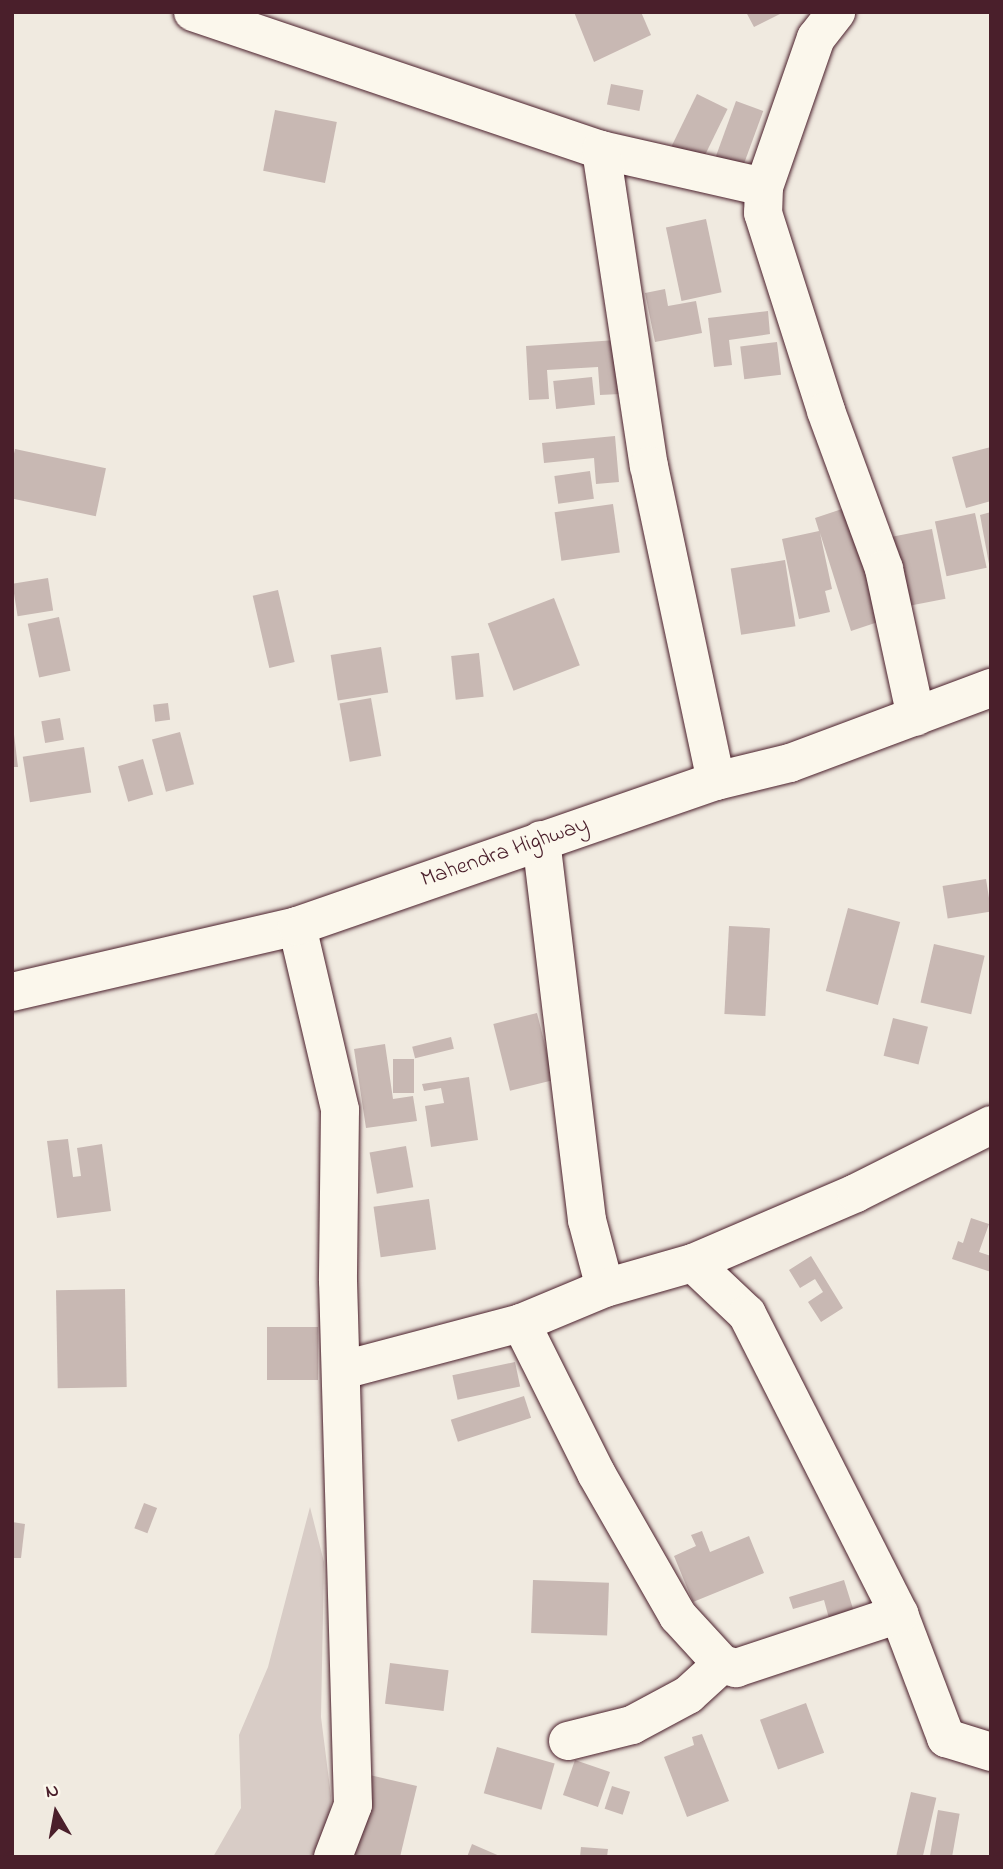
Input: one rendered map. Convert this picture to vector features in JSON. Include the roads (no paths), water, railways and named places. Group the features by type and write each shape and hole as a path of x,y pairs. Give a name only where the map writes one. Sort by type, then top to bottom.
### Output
{"main road":[{"path":"193,12 601,150 764,187"},
{"path":"836,12 816,38 764,187 763,213 826,411 884,569 916,717"},
{"path":"601,150 649,466 716,782"},
{"name":"Mahendra Highway","path":"13,988 298,926 541,840 716,782 790,763 991,688"},
{"path":"541,840 587,1220 605,1288"},
{"path":"298,926 340,1110 353,1805 333,1857"},
{"path":"343,1370 521,1323 605,1288 693,1263 856,1193 991,1125"},
{"path":"693,1263 747,1314 899,1614 946,1738 991,1752"},
{"path":"521,1323 596,1473 678,1616 722,1664 736,1668 899,1614"},
{"path":"568,1741 632,1725 688,1695 722,1664"}]}
